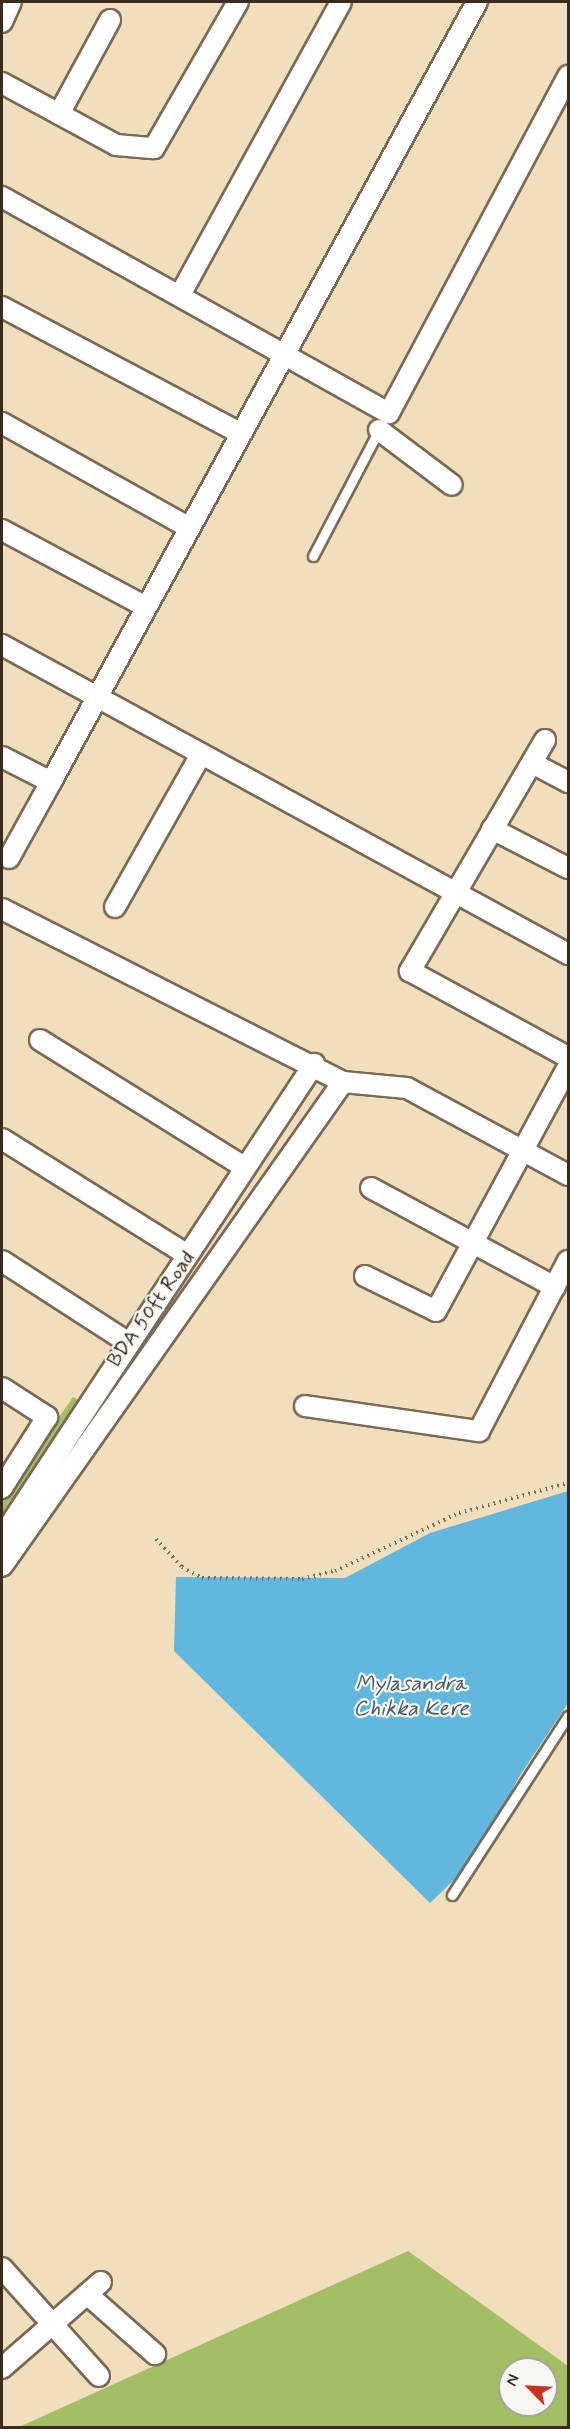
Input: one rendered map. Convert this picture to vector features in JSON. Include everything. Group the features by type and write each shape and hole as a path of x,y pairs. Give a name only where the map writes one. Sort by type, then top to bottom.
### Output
{"street":[{"path":"2,22 11,2"},
{"path":"2,83 130,150 154,148 238,2"},
{"path":"180,295 341,2"},
{"path":"9,858 477,2"},
{"path":"60,114 110,20"},
{"path":"384,422 568,76"},
{"path":"2,197 284,353 384,422 452,485"},
{"path":"2,307 240,432"},
{"path":"2,423 188,527"},
{"path":"2,530 146,607"},
{"path":"2,645 96,700 568,954"},
{"path":"545,740 410,971 568,1057"},
{"path":"115,908 200,756"},
{"path":"2,757 51,782"},
{"path":"532,763 568,782"},
{"path":"492,830 568,868"},
{"path":"2,909 314,1064 343,1082 407,1088 568,1175"},
{"path":"40,1040 244,1167"},
{"name":"BDA 50ft Road","path":"2,1537 126,1342 314,1064"},
{"path":"364,1276 436,1311 525,1152 568,1067"},
{"name":"BDA 50ft Road","path":"2,1566 343,1082"},
{"path":"2,1139 186,1254"},
{"path":"371,1188 472,1246 555,1287"},
{"path":"2,1261 126,1342"},
{"path":"305,1406 479,1431 568,1261"},
{"path":"2,1388 47,1417 2,1488"},
{"path":"2,2268 99,2376"},
{"path":"2,2368 94,2288 155,2354"}],"lane":[{"path":"313,556 384,422"},
{"path":"452,1895 568,1716"}],"path":[{"path":"156,1539 182,1568 202,1578 302,1579 335,1571 459,1513 568,1483"}],"green space":[{"path":"73,1397 83,1402 2,1523 2,1500"},
{"path":"408,2251 555,2357 498,2357 498,2417 558,2417 558,2359 568,2366 568,2427 19,2427"}],"water":[{"name":"Mylasandra Chikka Kere","path":"568,1491 568,1703 519,1777 475,1860 430,1903 174,1651 176,1577 345,1578 430,1533"}]}
